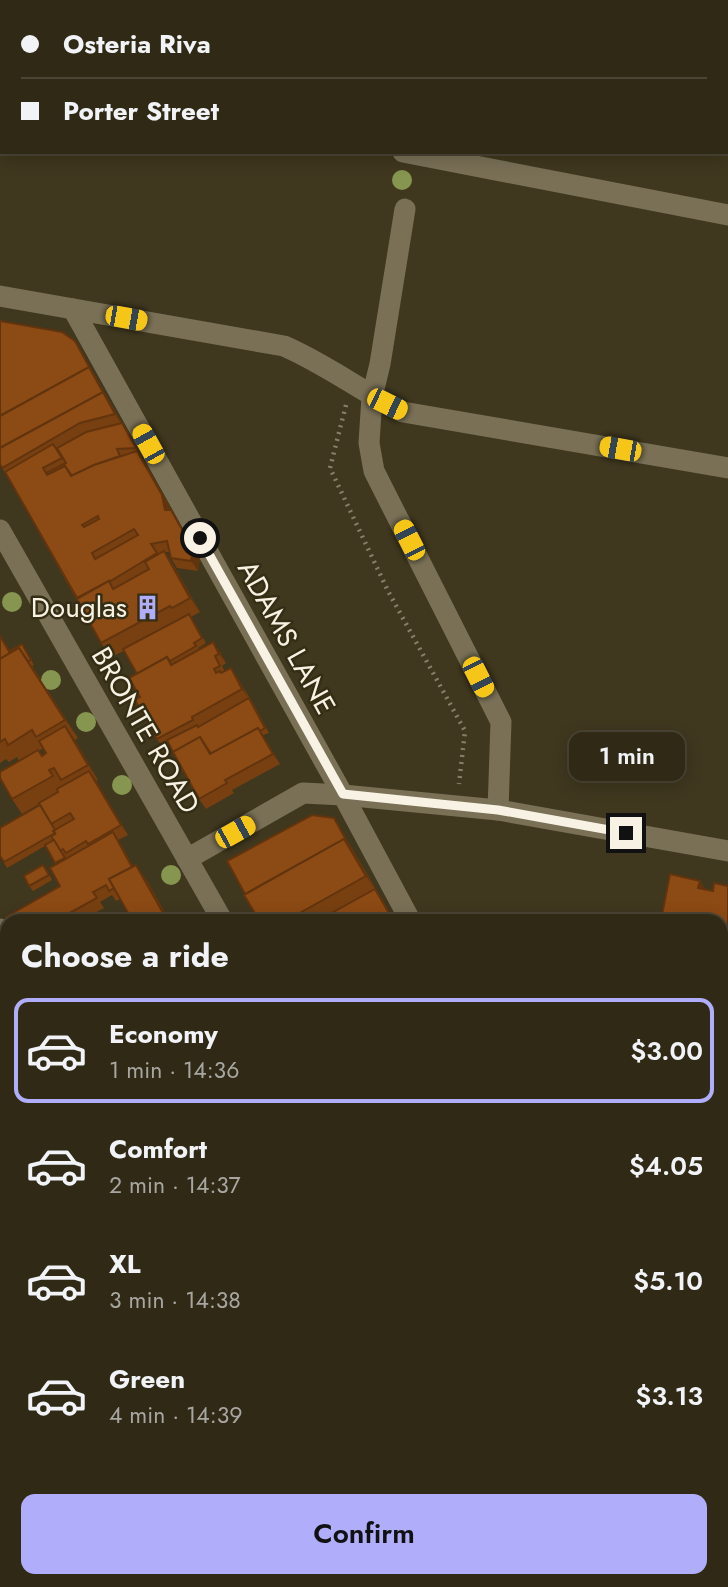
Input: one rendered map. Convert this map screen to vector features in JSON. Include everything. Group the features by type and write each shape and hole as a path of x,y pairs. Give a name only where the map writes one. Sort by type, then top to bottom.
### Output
{"street":[{"path":"419,154 728,215"},
{"path":"405,209 380,364 372,397 369,443 374,471 501,722 498,810"},
{"path":"0,296 284,346 313,359 372,397 403,412 728,468"},
{"name":"ADAMS LANE","path":"73,309 343,794 407,914"},
{"name":"BRONTE ROAD","path":"0,530 219,914"},
{"path":"187,859 303,793 343,794 498,810 728,851"}],"building":[{"path":"0,321 62,332 75,341 92,372 89,367 0,416"},
{"path":"89,367 103,392 0,448 0,416"},
{"path":"103,392 115,414 80,423 2,468 0,448"},
{"path":"122,423 136,448 117,449 120,456 72,476 65,466 48,475 46,473 66,463 57,448 86,432"},
{"path":"53,444 62,458 43,468 47,475 65,466 71,476 94,465 137,451 162,495 165,510 171,510 193,549 191,561 171,558 167,541 151,544 157,553 77,598 5,472","holes":["98,516 99,519 84,527 82,525","134,529 138,535 95,559 92,553"]},
{"name":"Douglas","path":"164,551 190,598 101,643 77,599 109,581 113,589 149,569 145,562"},
{"path":"189,614 202,638 194,643 196,646 170,661 167,657 137,674 123,649"},
{"path":"0,636 10,653 0,659"},
{"path":"213,642 219,654 215,656 220,666 214,669 216,673 231,668 242,689 157,739 135,700 140,697 129,678 167,657 171,665"},
{"path":"22,644 31,660 28,661 19,648 10,653 9,651"},
{"path":"19,648 65,720 36,737 32,730 8,745 5,739 0,742 0,659"},
{"path":"249,698 265,728 260,731 258,728 211,754 200,737 173,752 167,740 197,725 198,727"},
{"path":"65,726 88,765 61,780 54,768 49,770 53,776 12,799 0,778 0,772 38,750 42,756 46,753 39,741"},
{"path":"258,728 273,754 225,780 227,783 199,799 173,752 200,737 210,754"},
{"path":"89,771 121,825 66,853 63,849 60,851 51,836 55,834 53,831 74,819 70,813 51,824 39,803"},
{"path":"40,805 55,833 4,862 0,856 0,828"},
{"path":"312,815 334,818 350,847 344,839 245,894 227,861"},
{"path":"113,832 132,867 109,879 114,888 109,891 106,885 93,892 97,898 68,914 11,914 60,886 50,868"},
{"path":"344,839 366,876 298,914 255,914 244,895"},
{"path":"54,840 65,858 55,863 45,845"},
{"path":"43,865 49,875 29,886 24,876"},
{"path":"136,865 164,914 129,914 109,879"},
{"path":"670,874 700,881 698,888 713,891 714,883 728,886 728,914 662,914"},
{"path":"375,889 390,914 330,914"}],"place":[{"name":"Douglas","path":"147,607"}],"route":[{"path":"200,538 343,794 498,810 626,833"}]}
